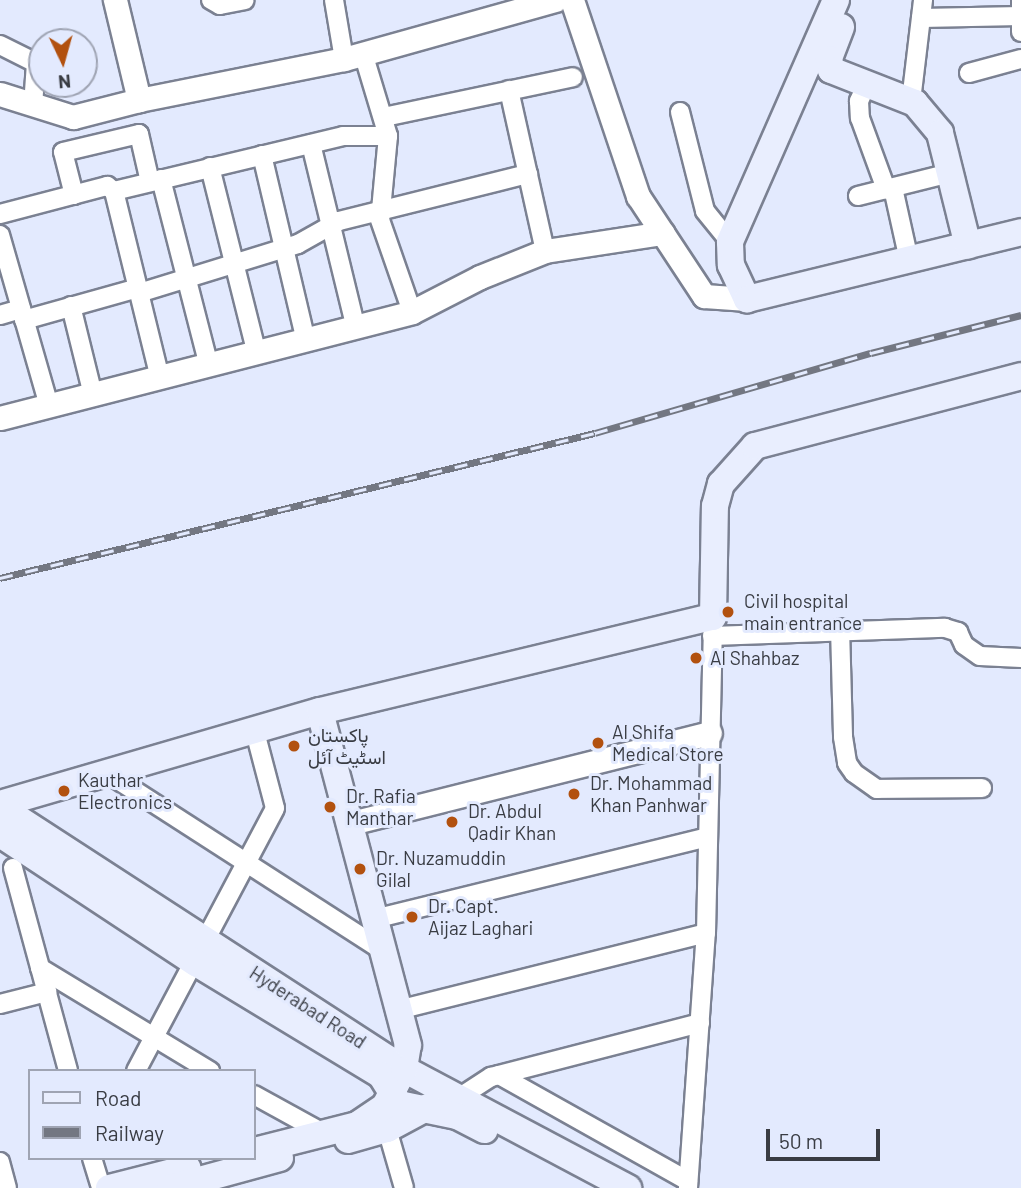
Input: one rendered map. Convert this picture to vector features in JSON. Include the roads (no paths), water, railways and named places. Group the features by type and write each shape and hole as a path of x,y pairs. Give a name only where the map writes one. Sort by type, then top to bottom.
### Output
{"main road":[{"path":"836,0 730,242 731,265 747,299 1021,232"},
{"path":"851,0 829,59 831,70 866,86 911,101 929,115 940,133 968,246"},
{"path":"0,806 104,771 320,711 712,626 715,506 721,484 755,446 1021,376"},
{"path":"256,1150 357,1125 386,1106 404,1069 408,1045 320,711"},
{"name":"Hyderabad Road","path":"0,806 202,953 381,1075 400,1104 422,1111 457,1116 594,1188"},
{"name":"Hyderabad Road","path":"0,834 13,864 202,953 404,1069 435,1083 628,1188"},
{"path":"170,1188 387,1129 431,1104 435,1083"},
{"path":"109,1188 217,1160"}],"street":[{"path":"116,0 139,100"},
{"path":"211,0 220,5 245,0"},
{"path":"334,0 354,56 384,117 388,136 381,211 412,312"},
{"path":"0,94 73,117 139,100 354,56 555,0"},
{"path":"572,0 638,196 704,296 747,299"},
{"path":"911,101 923,0"},
{"path":"921,18 1021,16"},
{"path":"0,45 36,63 33,106"},
{"path":"969,73 1021,59"},
{"path":"384,117 573,77"},
{"path":"866,86 859,101 860,118 890,188 909,260"},
{"path":"509,90 545,251"},
{"path":"112,107 119,138"},
{"path":"680,112 705,211 730,242"},
{"path":"74,195 63,152 139,134 186,278 209,366"},
{"path":"114,191 343,136 388,136"},
{"path":"311,144 356,328"},
{"path":"262,155 306,341"},
{"path":"210,167 257,354"},
{"path":"858,197 950,173"},
{"path":"0,315 71,306 138,291 283,249 330,226 528,174"},
{"path":"0,214 107,186 114,191 160,379"},
{"path":"0,418 412,312 480,277 545,251 663,233"},
{"path":"0,235 49,406"},
{"path":"71,306 93,396"},
{"path":"499,1075 688,1185 706,933 712,626 945,628 958,632 964,645 980,656 1021,658"},
{"path":"840,628 843,737 846,763 854,773 877,789 982,788"},
{"path":"136,1069 202,953 275,808 254,728"},
{"path":"351,824 710,733"},
{"path":"104,771 382,950"},
{"path":"374,919 708,837"},
{"path":"13,864 67,1069"},
{"path":"398,1010 706,933"},
{"path":"40,968 153,1040 205,1069"},
{"path":"0,1004 47,992"},
{"path":"460,1097 499,1075 700,1023"},
{"path":"256,1096 323,1133"},
{"path":"387,1129 404,1188"},
{"path":"93,1160 101,1188"},
{"path":"0,1162 7,1188"}],"railway":[{"path":"0,578 595,433 871,353 1021,315"}],"place":[{"name":"Civil hospital main entrance","path":"728,612"},
{"name":"Al Shahbaz","path":"696,658"},
{"name":"Al Shifa Medical Store","path":"598,743"},
{"name":"پاکستان اسٹیٹ آئل","path":"294,746"},
{"name":"Kauthar Electronics","path":"64,791"},
{"name":"Dr. Mohammad Khan Panhwar","path":"574,794"},
{"name":"Dr. Rafia Manthar","path":"330,807"},
{"name":"Dr. Abdul Qadir Khan","path":"452,822"},
{"name":"Dr. Nuzamuddin Gilal","path":"360,869"},
{"name":"Dr. Capt. Aijaz Laghari","path":"412,917"}]}
